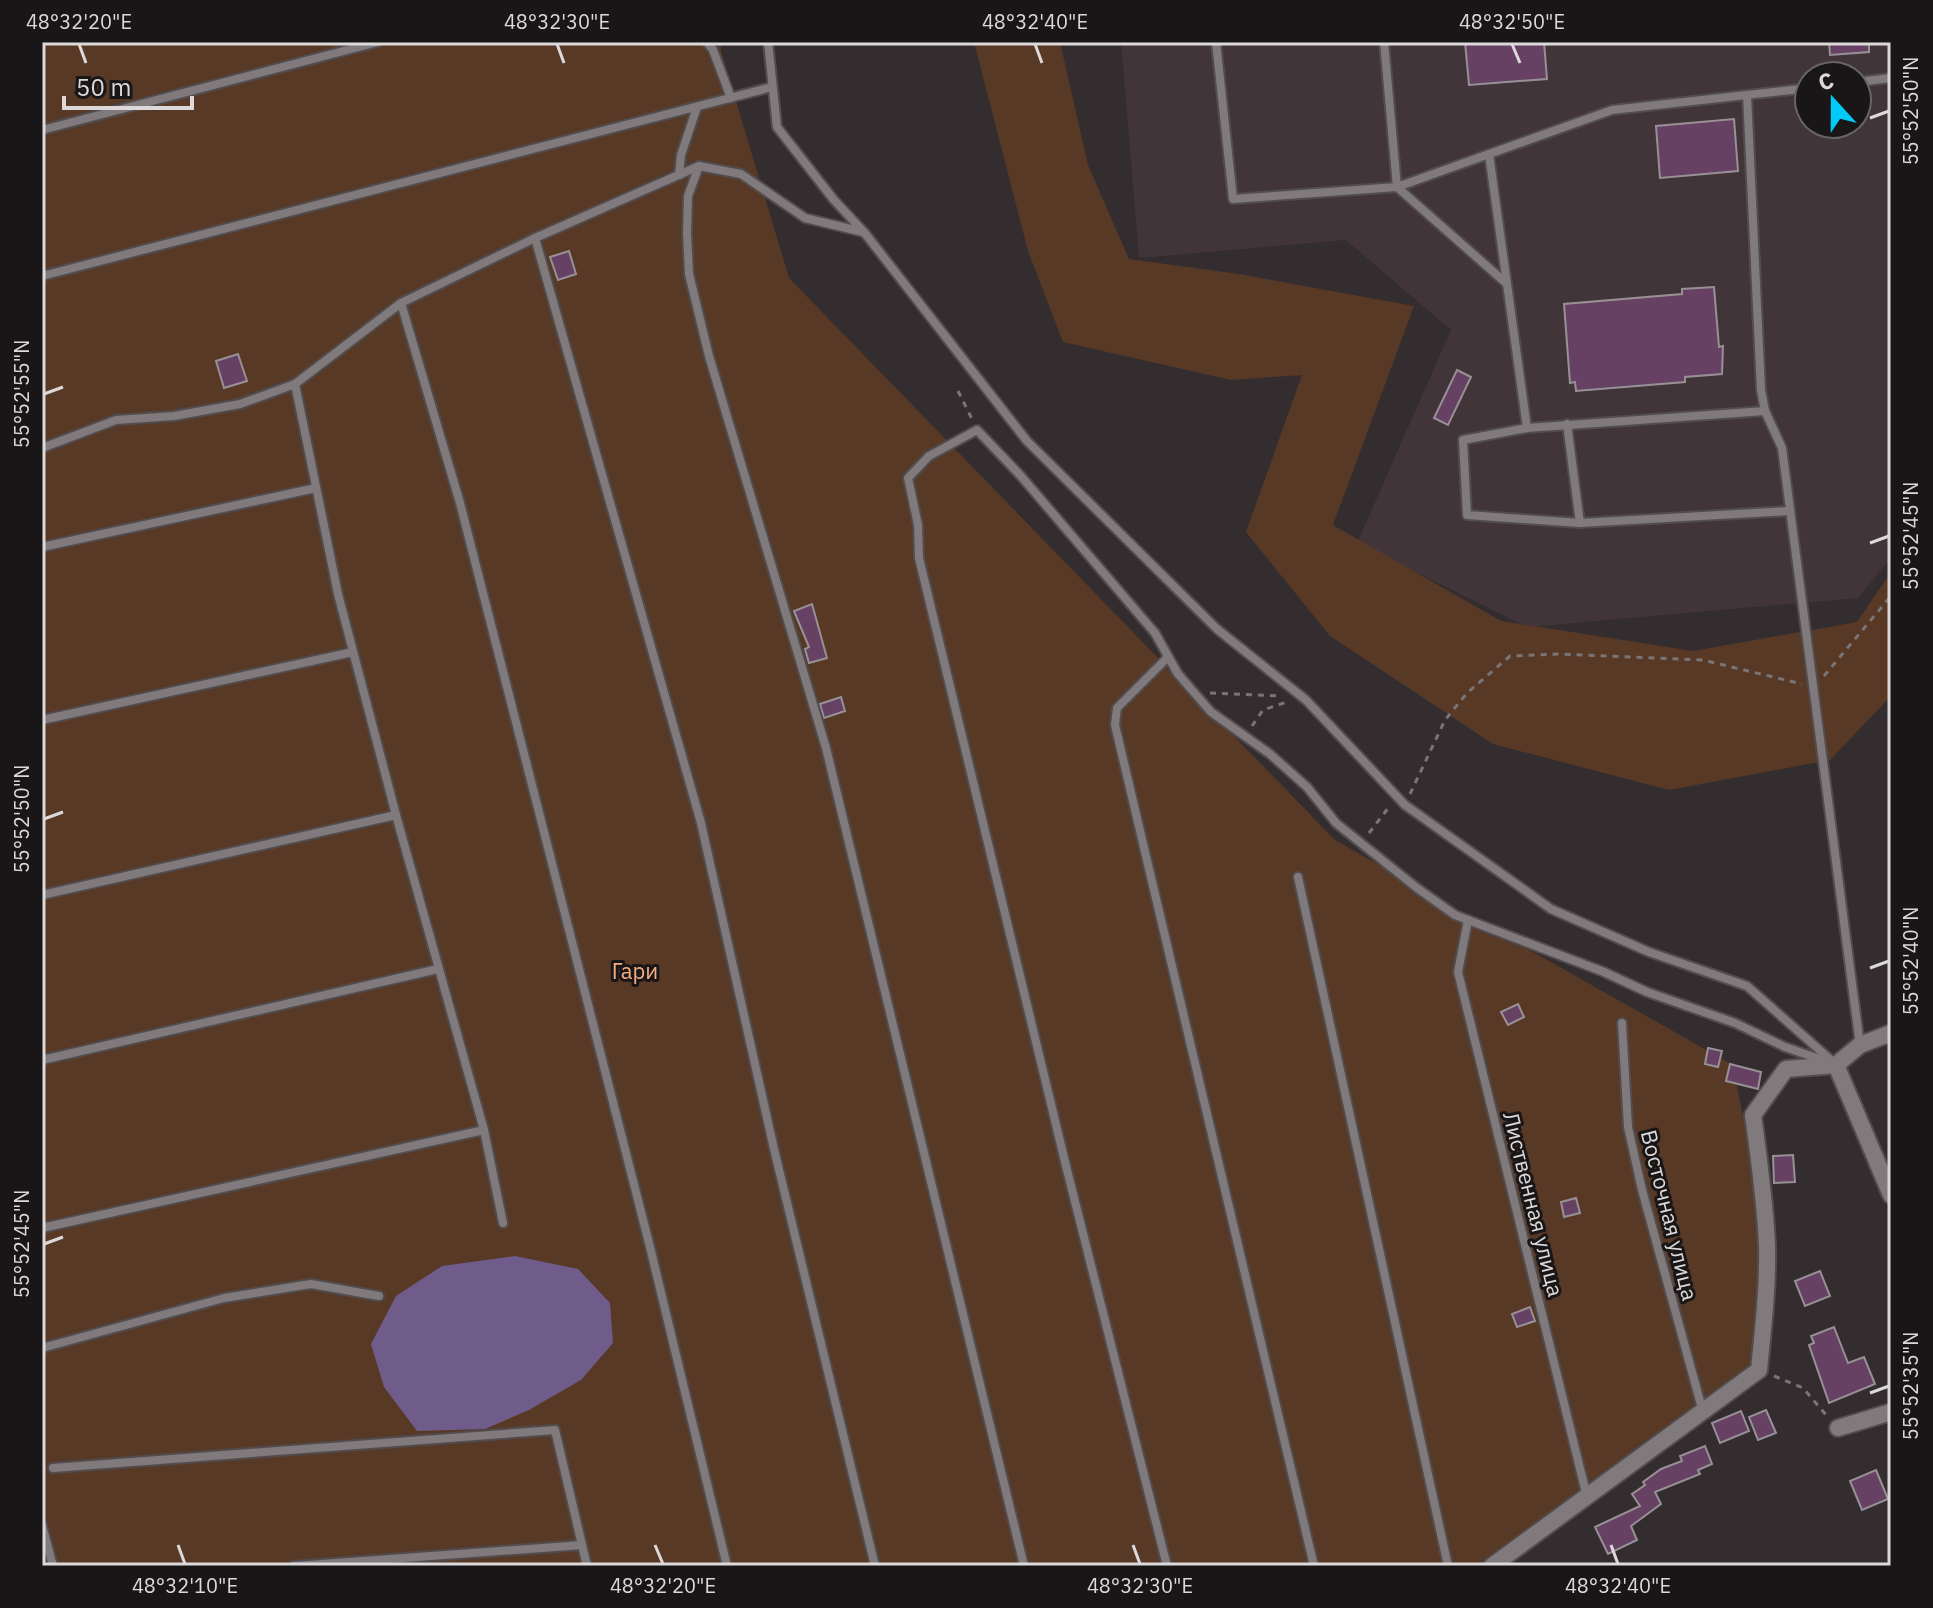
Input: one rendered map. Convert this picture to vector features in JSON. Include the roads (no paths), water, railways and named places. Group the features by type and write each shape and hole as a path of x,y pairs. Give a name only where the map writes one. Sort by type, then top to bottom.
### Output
{"street":[{"path":"1492,1566 1759,1370 1767,1247 1753,1115 1786,1069 1836,1065 1860,1045 1891,1033"},
{"path":"1836,1065 1891,1195"},
{"path":"1838,1428 1891,1412"}],"lane":[{"path":"42,130 378,42"},
{"path":"707,42 731,98"},
{"path":"768,42 777,127 834,200 864,232 1027,441 1217,629 1302,697 1405,805 1551,909 1649,952 1747,986 1836,1065"},
{"path":"1216,42 1233,199 1397,187 1612,110 1793,90"},
{"path":"1384,42 1397,187 1507,283"},
{"path":"42,276 772,87"},
{"path":"1747,95 1761,390 1765,411 1782,448 1860,1045"},
{"path":"679,175 681,155 697,107"},
{"path":"1489,154 1527,428"},
{"path":"42,448 116,420 174,416 240,404 295,384 401,303 535,238 699,166 741,174 805,218 864,232"},
{"path":"699,166 688,196 689,274 709,356 826,748 1024,1566"},
{"path":"535,238 701,823 774,1149 875,1566"},
{"path":"401,303 464,519 650,1247 727,1566"},
{"path":"295,384 338,594 484,1130 503,1223"},
{"path":"1765,411 1567,424 1463,440 1467,515 1580,523 1789,511"},
{"path":"1567,424 1580,523"},
{"path":"1167,1566 1066,1166 919,558 918,525 908,478 929,456 977,430 1020,475 1155,633 1178,674 1211,712 1258,745 1307,787 1336,823 1455,915 1836,1065"},
{"path":"42,547 316,488"},
{"path":"42,720 353,652"},
{"path":"1165,660 1117,708 1115,725 1314,1566"},
{"path":"42,895 396,815"},
{"path":"1298,877 1448,1566"},
{"name":"Лиственная улица","path":"1468,920 1458,972 1587,1497"},
{"path":"42,1060 438,969"},
{"name":"Восточная улица","path":"1622,1023 1628,1127 1646,1206 1703,1412"},
{"path":"42,1228 484,1130"},
{"path":"42,1348 183,1308 311,1284 379,1296"},
{"path":"53,1468 555,1430 587,1566"},
{"path":"42,1525 53,1566"},
{"path":"294,1566 582,1545"}],"park label":[{"name":"Гари","path":"635,970"}]}
